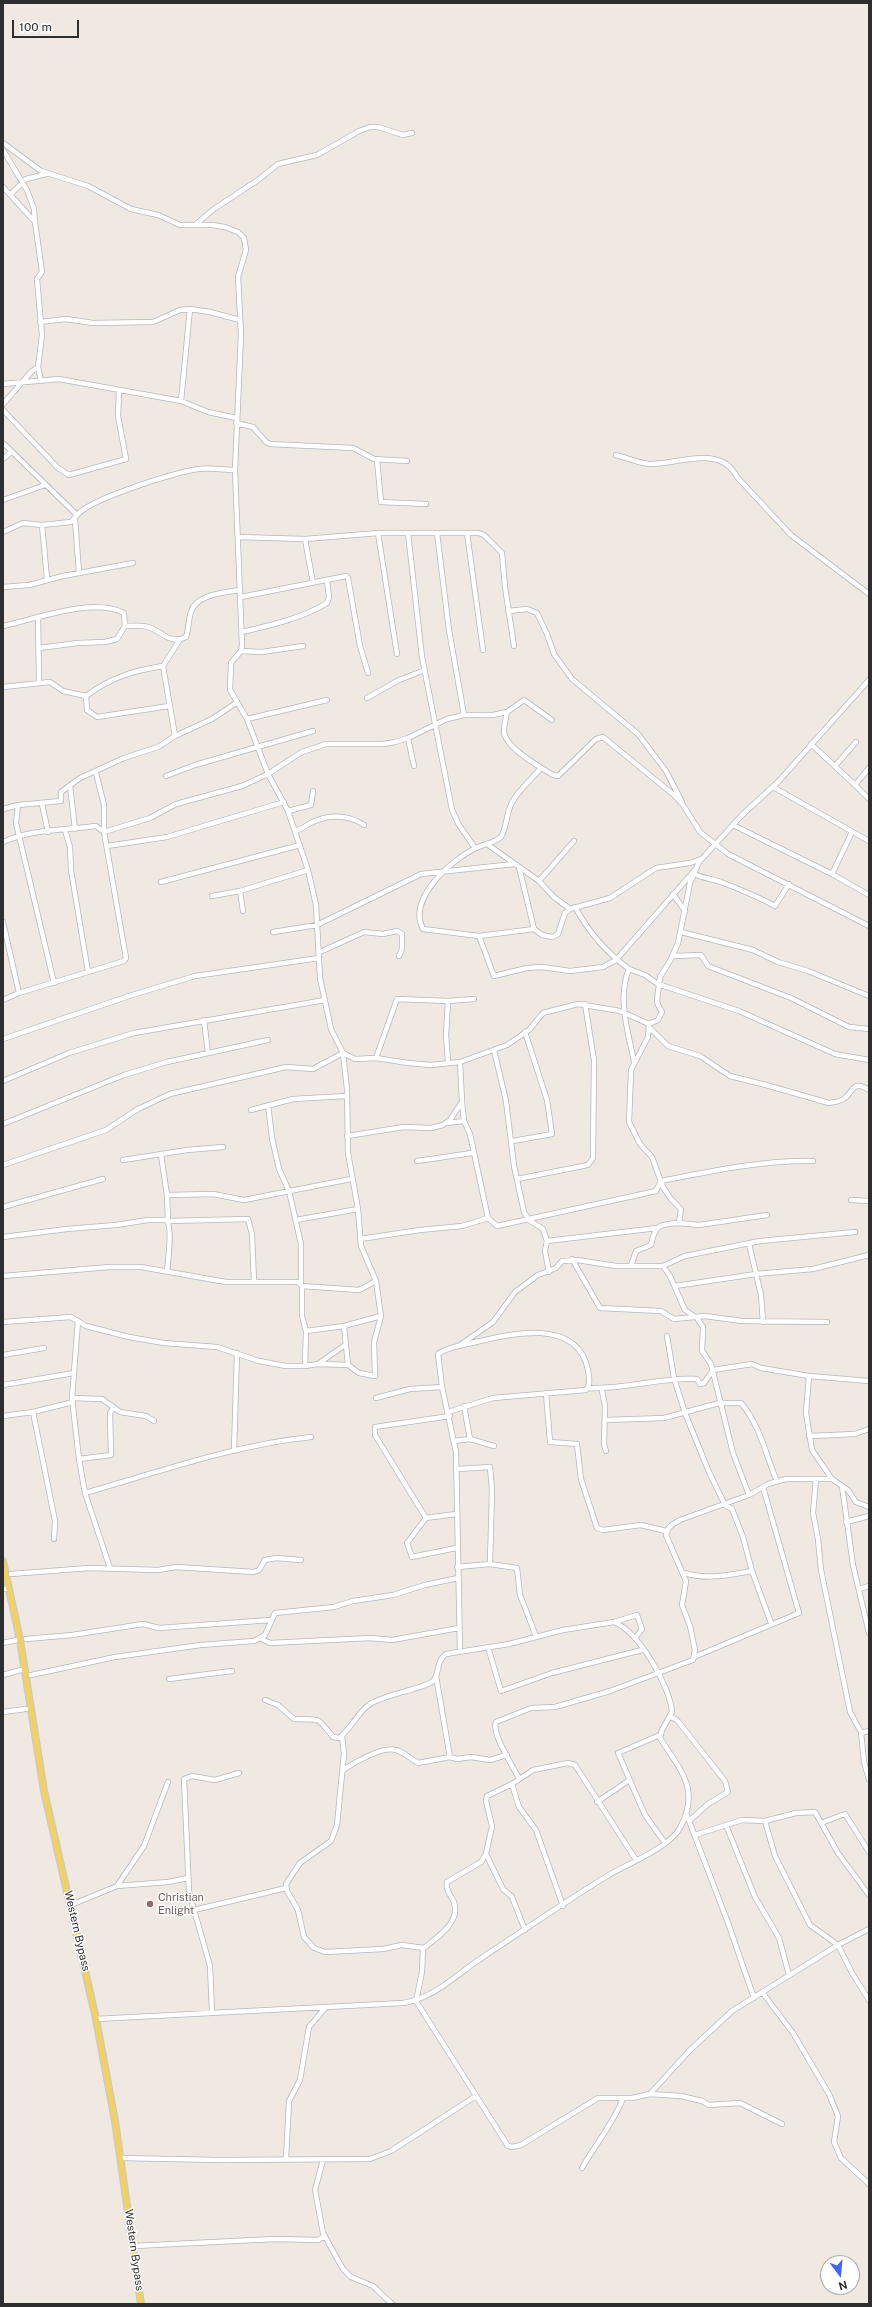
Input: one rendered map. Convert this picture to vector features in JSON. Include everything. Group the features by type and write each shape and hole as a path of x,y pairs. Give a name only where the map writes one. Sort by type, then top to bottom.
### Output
{"main road":[{"name":"Western Bypass","path":"3,1560 22,1647 44,1791 96,2019 121,2158 141,2304"}],"street":[{"path":"195,225 278,164 317,155 359,131 370,127 378,127 403,135 412,133"},
{"path":"3,143 30,164 47,173 88,186 131,209 158,215 177,224 225,227 238,232 244,238 246,250 238,277 240,320 235,470 242,632 241,651 233,659 230,668 230,690 247,719 268,774 288,811 308,870 316,905 320,952 319,958 325,1000 331,1029 343,1053 347,1136 351,1179 358,1209 360,1239 362,1251 376,1281 381,1316 374,1342 375,1376 359,1373 348,1365 325,1366 318,1364 286,1366 259,1361 217,1347 129,1337 86,1326 71,1317 47,1317 3,1322"},
{"path":"3,150 23,181 33,205 36,222 42,272 38,279 42,335 38,368 41,381"},
{"path":"11,194 23,181 47,173"},
{"path":"3,187 36,222"},
{"path":"40,322 66,319 93,323 153,322 180,310 190,309 210,312 240,320"},
{"path":"181,401 190,309"},
{"path":"3,404 24,383 32,371 38,368"},
{"path":"3,384 24,383 59,378 181,401 253,427 266,442 270,444 355,449 370,458 377,460 407,461"},
{"path":"3,410 58,468 70,475 126,458 118,416 119,390"},
{"path":"3,443 76,517 79,573"},
{"path":"3,459 11,452"},
{"path":"616,455 649,464 708,457 731,467 737,477 791,535 869,594"},
{"path":"377,460 381,502 426,504"},
{"path":"3,532 23,523 42,525 71,522 92,506 133,488 198,468 235,470"},
{"path":"3,500 45,485"},
{"path":"42,525 47,579"},
{"path":"238,537 305,538 378,534 475,532 484,535 501,551 514,646"},
{"path":"408,533 425,670 452,810 459,825 475,848"},
{"path":"437,533 449,630 464,714"},
{"path":"467,533 483,650"},
{"path":"378,534 397,654"},
{"path":"305,538 313,583"},
{"path":"3,587 28,585 47,579 133,563"},
{"path":"241,597 342,576 348,578 360,646 368,673"},
{"path":"242,632 307,615 327,603 329,597 327,580"},
{"path":"175,736 163,666 179,641 186,637 191,612 195,605 210,596 240,590"},
{"path":"3,626 56,612 106,609 124,613 125,626 117,639 105,642 78,643 40,648"},
{"path":"508,611 527,609 537,613 554,654 572,679 638,734 666,771 683,805 697,828 715,844 744,863 789,884 867,926 869,919"},
{"path":"38,617 40,648 39,681"},
{"path":"125,626 148,627 168,639 179,641"},
{"path":"241,651 262,652 303,646"},
{"path":"3,687 39,681 50,682 63,691 86,696 100,686 132,671 163,666"},
{"path":"367,698 399,680 425,670"},
{"path":"649,1026 658,1020 662,1012 658,1005 658,984 673,956 681,932 694,874 701,859 733,825 773,787 869,680"},
{"path":"86,696 87,710 97,718 169,706"},
{"path":"247,719 327,700"},
{"path":"104,832 150,818 176,804 242,786 268,774 302,752 326,744 383,744 408,738 436,723 464,714 494,715 507,712 524,700 552,720"},
{"path":"3,809 18,805 42,804 61,801 61,792 80,778 124,758 158,747 175,736 212,719 236,702"},
{"path":"507,712 504,732 507,740 541,768 558,776 596,738 603,737 683,805"},
{"path":"166,776 313,731"},
{"path":"408,738 414,766"},
{"path":"835,766 856,742"},
{"path":"811,744 855,784 869,799"},
{"path":"541,768 512,803 501,838 475,848 444,871 424,895 420,920 423,929 479,936 534,929 549,938 553,937 560,929 565,913 573,908 610,898 656,868 690,863 701,859"},
{"path":"855,784 869,768"},
{"path":"3,1000 19,993 124,961 126,958 104,832 104,805 96,772"},
{"path":"70,786 76,829"},
{"path":"773,787 869,842"},
{"path":"288,811 311,805 313,791"},
{"path":"107,846 167,837 284,802"},
{"path":"42,804 48,832"},
{"path":"18,805 16,823 54,983"},
{"path":"295,831 316,820 328,818 354,818 364,825"},
{"path":"733,825 832,874 869,895"},
{"path":"3,842 19,837 48,832 96,826 104,832"},
{"path":"65,830 70,847 71,870 88,972"},
{"path":"832,874 852,832"},
{"path":"538,881 574,841"},
{"path":"488,844 538,881 554,897 573,908 587,928 616,960 629,969 645,975 658,984 739,1011 835,1054 869,1060"},
{"path":"161,882 300,845"},
{"path":"273,932 317,925 414,876 433,871 516,866"},
{"path":"516,866 534,929"},
{"path":"479,936 494,976 527,968 542,967 570,971 603,967 616,960 696,868"},
{"path":"212,896 240,891 308,870"},
{"path":"694,874 704,879 720,882 775,906 789,884"},
{"path":"240,891 243,911"},
{"path":"674,894 685,912"},
{"path":"3,922 19,993"},
{"path":"320,952 364,932 383,934 397,931 402,934 403,940 399,956"},
{"path":"681,932 753,950 778,962 808,971 869,996"},
{"path":"673,956 701,955 708,966 791,998 849,1027 869,1029"},
{"path":"3,1039 129,996 196,976 319,958"},
{"path":"629,969 626,978 625,1013 634,1062"},
{"path":"376,1058 397,999 448,1001 474,999"},
{"path":"3,1081 69,1053 134,1034 204,1020 325,1000"},
{"path":"448,1001 446,1035 448,1062"},
{"path":"343,1053 355,1059 376,1058 431,1065 448,1062 460,1062 507,1045 525,1032 543,1013 574,1005 585,1004 605,1007 625,1013 649,1026 668,1046 700,1056 730,1076 766,1084 829,1103 839,1102 848,1096 851,1089 855,1087 869,1090"},
{"path":"517,1179 588,1165 593,1158 594,1060 585,1004"},
{"path":"204,1020 208,1053"},
{"path":"649,1026 648,1038 634,1062 630,1076 629,1122 640,1144 652,1156 661,1181 671,1199 681,1209 679,1223"},
{"path":"513,1141 550,1135 552,1130 547,1100 525,1032"},
{"path":"3,1124 124,1075 166,1062 268,1040"},
{"path":"494,1050 506,1101 513,1141 517,1179 524,1212 529,1220 543,1229 547,1241 545,1251 549,1272"},
{"path":"3,1165 106,1130 138,1108 170,1094 286,1067 313,1069 343,1053"},
{"path":"460,1062 464,1121 470,1134 472,1153 488,1218 497,1226 503,1226 558,1212 656,1191 661,1181"},
{"path":"251,1110 293,1099 346,1096"},
{"path":"447,1123 462,1102"},
{"path":"268,1105 272,1138 279,1169 289,1191 301,1244 302,1316 306,1331 305,1366"},
{"path":"347,1136 404,1127 431,1128 447,1123 464,1121"},
{"path":"123,1160 187,1150 223,1147"},
{"path":"417,1161 472,1153"},
{"path":"161,1155 167,1195 170,1249 166,1271"},
{"path":"661,1181 729,1167 793,1161 813,1161"},
{"path":"3,1207 103,1179"},
{"path":"167,1195 213,1194 244,1200 351,1179"},
{"path":"851,1200 869,1201"},
{"path":"296,1220 358,1209"},
{"path":"631,1266 636,1251 651,1245 652,1233 664,1224 679,1223 699,1225 767,1215"},
{"path":"360,1239 420,1230 462,1226 488,1218"},
{"path":"3,1237 67,1228 116,1225 148,1220 248,1219 252,1234 254,1282"},
{"path":"547,1241 657,1228"},
{"path":"459,1346 493,1322 514,1292 538,1275 549,1272 562,1261 572,1259 616,1266 663,1266 685,1256 749,1244 799,1237 855,1232"},
{"path":"749,1244 761,1295 763,1322"},
{"path":"675,1286 756,1274 813,1269 869,1255"},
{"path":"572,1259 598,1307 661,1311 674,1319 695,1316 763,1322 827,1322"},
{"path":"3,1276 110,1266 141,1266 226,1282 302,1284 359,1290 376,1281"},
{"path":"663,1266 675,1286 685,1310 695,1316 704,1327 702,1351 711,1364 713,1370 719,1403 733,1453 749,1495"},
{"path":"306,1331 344,1326 381,1316"},
{"path":"78,1321 73,1400 79,1459 85,1492 110,1568"},
{"path":"344,1326 348,1365"},
{"path":"460,1651 456,1548 457,1469 454,1441 442,1387 438,1354 459,1346 501,1336 540,1332 553,1334 581,1351 588,1369 590,1380 588,1388"},
{"path":"667,1336 674,1378 685,1413 709,1472 725,1505 732,1510 744,1537 752,1571 771,1623"},
{"path":"318,1364 345,1345"},
{"path":"3,1354 44,1348"},
{"path":"234,1451 237,1353"},
{"path":"426,1518 375,1435 375,1427 449,1414 464,1406 493,1398 582,1391 588,1388 601,1389 674,1378 697,1379 700,1384 704,1383 713,1370 752,1364 762,1368 809,1376 869,1381"},
{"path":"3,1385 74,1373"},
{"path":"809,1376 806,1413 812,1450 832,1479 848,1490 856,1502 869,1507"},
{"path":"376,1398 410,1389 442,1387"},
{"path":"602,1391 606,1420 604,1444 606,1451"},
{"path":"546,1393 550,1442 577,1444 581,1479 597,1528 603,1530 641,1525 666,1531"},
{"path":"3,1416 33,1412 73,1400 102,1399 120,1412 146,1416 154,1421"},
{"path":"606,1420 664,1418 719,1403 741,1403 748,1412 759,1433 776,1482"},
{"path":"464,1406 470,1439"},
{"path":"79,1459 111,1455 110,1413 114,1407"},
{"path":"33,1412 55,1521 54,1539"},
{"path":"809,1436 855,1434 869,1429"},
{"path":"85,1492 234,1451 282,1440 311,1437"},
{"path":"454,1441 470,1439 494,1446"},
{"path":"457,1469 490,1467 492,1490 490,1564"},
{"path":"666,1531 680,1520 725,1505 776,1482 786,1479 832,1479"},
{"path":"816,1479 813,1513 818,1539 821,1570 850,1712 861,1733 864,1762 869,1780"},
{"path":"842,1486 846,1522 869,1633"},
{"path":"520,1779 507,1755 495,1725 502,1718 531,1708 559,1706 658,1674 691,1662 694,1657 771,1623 795,1616 799,1612 763,1487"},
{"path":"456,1514 426,1518 407,1543 412,1557 456,1548"},
{"path":"846,1522 869,1516"},
{"path":"666,1531 666,1536 684,1574 686,1586 682,1605 690,1626 694,1657"},
{"path":"11,1574 110,1568 158,1570 176,1568 254,1572 259,1570 265,1560 276,1558 301,1560"},
{"path":"457,1567 490,1564 517,1568 520,1595 536,1636"},
{"path":"684,1574 700,1578 752,1571"},
{"path":"31,1675 116,1657 260,1638 265,1636 275,1613 334,1607 353,1601 393,1595 458,1578"},
{"path":"859,1589 869,1586"},
{"path":"450,1757 436,1676 442,1657 460,1651 488,1648 536,1636 614,1622 637,1615 642,1629 636,1637"},
{"path":"26,1639 72,1635 143,1624 159,1628 271,1620"},
{"path":"614,1622 636,1637 642,1650 650,1657 670,1702 671,1717 660,1734 618,1753 628,1781 645,1815 665,1843"},
{"path":"260,1638 270,1643 370,1638 392,1640 459,1628"},
{"path":"3,1643 17,1640"},
{"path":"488,1648 501,1691 552,1674 642,1650"},
{"path":"3,1675 21,1670"},
{"path":"169,1679 232,1671"},
{"path":"265,1700 278,1705 294,1719 308,1718 320,1720 333,1737 342,1736 370,1704 393,1693 426,1685 436,1676"},
{"path":"3,1712 26,1709"},
{"path":"671,1717 677,1720 725,1781 728,1792 708,1804 689,1822"},
{"path":"861,1733 869,1731"},
{"path":"96,2019 403,2003 416,2000 439,1990 458,1974 607,1876 665,1843 679,1830 686,1813 689,1784 660,1738 660,1734"},
{"path":"194,1910 286,1888 300,1862 326,1845 332,1838 337,1825 343,1770 344,1754 342,1736"},
{"path":"343,1770 362,1759 386,1750 396,1750 418,1763 450,1757 457,1759 471,1757 490,1760 507,1755"},
{"path":"636,1860 573,1763 533,1770 512,1784 486,1798 492,1826 486,1854 481,1862 447,1882 446,1885 454,1903 454,1914 449,1926 439,1937 424,1948 416,2000 508,2146 512,2147 521,2145 598,2098 624,2098 650,2094 681,2096 702,2101 710,2105 740,2103 782,2124"},
{"path":"212,2012 210,1966 194,1910 188,1878 184,1779 192,1776 215,1780 239,1773"},
{"path":"597,1802 628,1781"},
{"path":"117,1886 144,1846 168,1782"},
{"path":"512,1784 519,1807 536,1830 563,1906"},
{"path":"695,1835 742,1820 765,1821 796,1813 815,1812 838,1853 869,1896"},
{"path":"686,1813 728,1920 754,1998"},
{"path":"821,1823 845,1814 869,1852"},
{"path":"765,1821 775,1856 810,1925 838,1945 852,1973 869,2000"},
{"path":"726,1825 755,1897 779,1938 789,1975"},
{"path":"486,1854 503,1889 512,1897 525,1930"},
{"path":"71,1905 117,1886 168,1882 188,1878"},
{"path":"286,1888 298,1910 304,1937 307,1943 320,1951 383,1949 402,1944 424,1948"},
{"path":"650,2094 709,2032 732,2012 838,1945 869,1929"},
{"path":"762,1992 792,2033 829,2094 838,2116 834,2142 841,2158 869,2184"},
{"path":"286,2159 289,2101 300,2080 309,2027 326,2007"},
{"path":"121,2158 363,2160 381,2156 476,2096"},
{"path":"582,2168 599,2138 619,2109 624,2098"},
{"path":"323,2160 315,2190 321,2229 343,2270 351,2277 373,2286 392,2304"},
{"path":"134,2246 192,2242 318,2240 325,2236"}],"place":[{"name":"Christian Enlight","path":"150,1904"}]}
